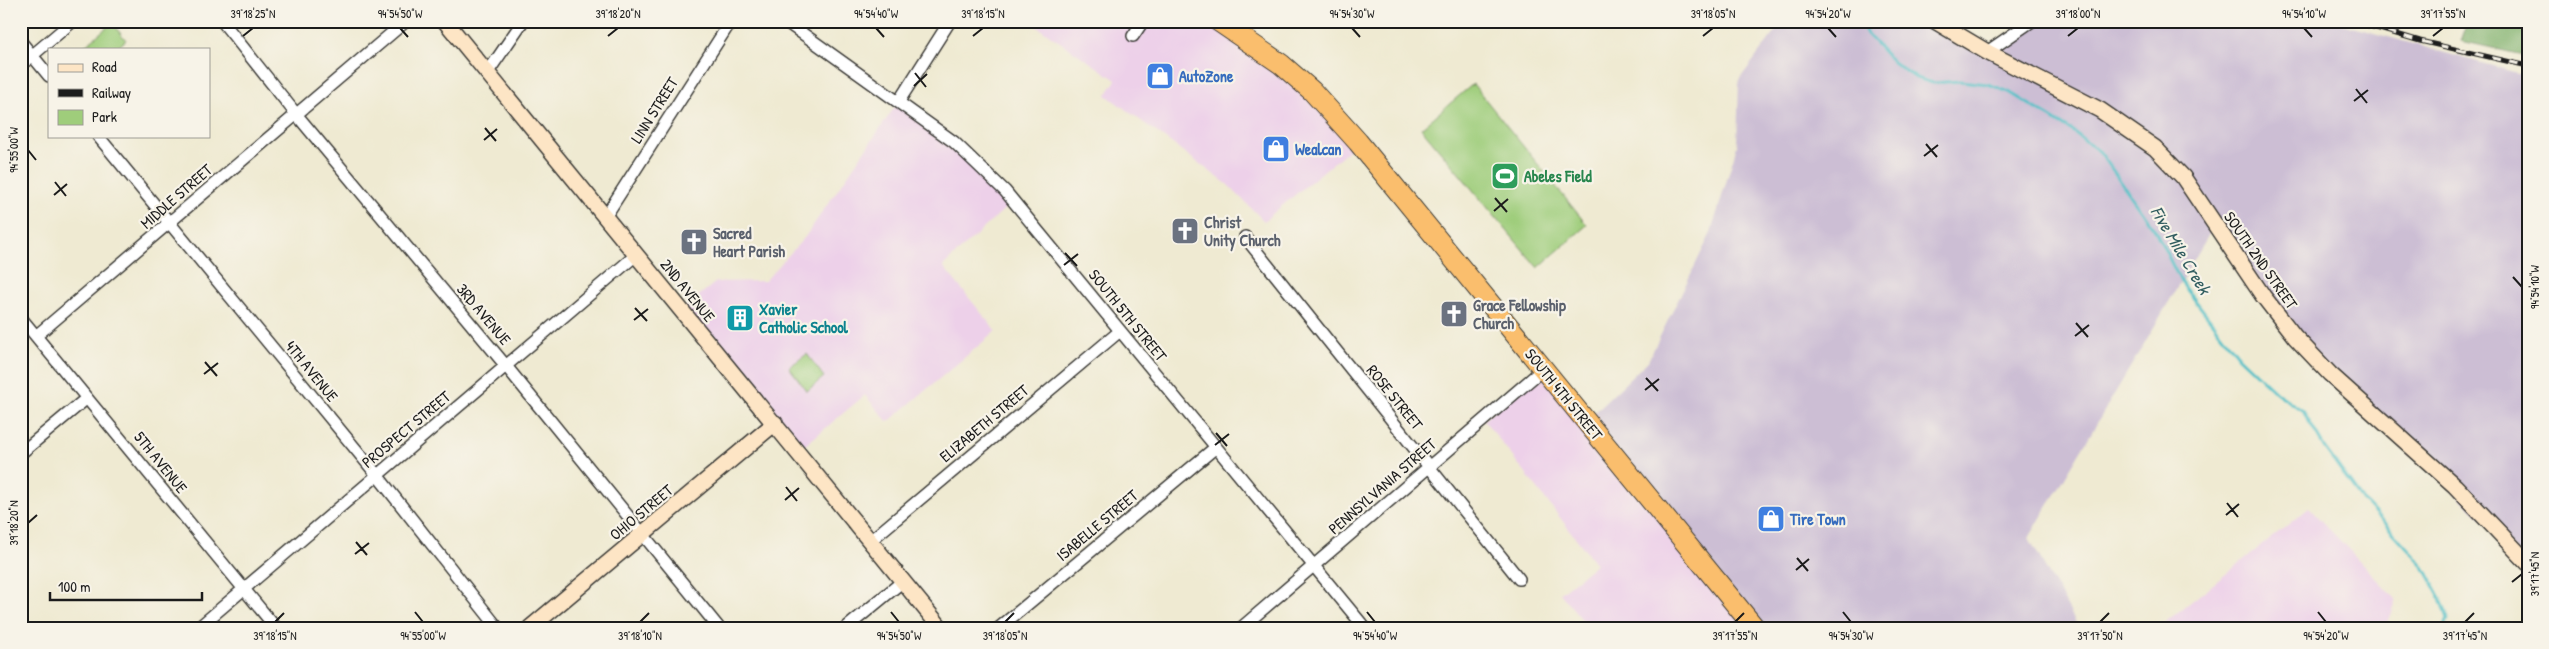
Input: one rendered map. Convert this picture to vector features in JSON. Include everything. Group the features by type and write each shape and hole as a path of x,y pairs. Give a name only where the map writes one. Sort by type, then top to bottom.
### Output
{"highway":[{"name":"SOUTH 4TH STREET","path":"1218,21 1281,64 1312,91 1358,142 1755,628"}],"street":[{"path":"21,65 73,21"},
{"name":"3RD AVENUE","path":"222,21 296,114 506,366 719,628"},
{"name":"MIDDLE STREET","path":"36,336 406,21"},
{"name":"2ND AVENUE","path":"445,21 942,628"},
{"path":"488,72 523,21"},
{"name":"LINN STREET","path":"605,217 731,21"},
{"name":"SOUTH 5TH STREET","path":"785,21 954,142 1005,191 1366,628"},
{"path":"899,101 950,21"},
{"path":"1134,36 1142,21"},
{"name":"SOUTH 2ND STREET","path":"1935,21 1987,52 2100,110 2155,148 2182,176 2263,296 2295,337 2330,374 2455,486 2528,563"},
{"path":"1987,52 2032,21"},
{"path":"21,42 48,75"},
{"name":"4TH AVENUE","path":"100,138 376,475 498,628"},
{"name":"ROSE STREET","path":"1245,237 1519,579"},
{"name":"PROSPECT STREET","path":"198,628 636,255"},
{"name":"5TH AVENUE","path":"21,318 276,628"},
{"name":"ELIZABETH STREET","path":"870,541 1120,331"},
{"name":"PENNSYLVANIA STREET","path":"1241,628 1543,369"},
{"path":"21,453 87,398"},
{"name":"OHIO STREET","path":"530,628 775,423"},
{"name":"ISABELLE STREET","path":"999,628 1216,447"},
{"path":"846,628 903,581"}],"shaded area":[{"path":"1029,21 1218,21 1358,142 1264,221 1227,184 1106,95 1116,80"},
{"path":"1783,21 1934,21 1987,52 2032,21 2331,21 2528,76 2528,563 2330,374 2215,224 2029,538 2079,628 1755,628 1586,421 1648,361 1711,233 1737,146 1739,80"},
{"path":"899,101 1013,201 943,266 996,331 888,422 865,395 798,451 681,310 716,282 765,281 805,237"},
{"path":"1543,369 1755,628 1589,628 1560,593 1596,564 1484,420"},
{"path":"2309,508 2396,599 2385,628 2158,628"}],"green space":[{"path":"2468,21 2528,21 2528,56 2461,41"},
{"path":"112,23 126,40 117,48 82,48"},
{"name":"Abeles Field","path":"1473,84 1587,225 1538,268 1421,128"},
{"path":"807,354 824,377 807,391 789,367"}],"waterway":[{"name":"Five Mile Creek","path":"1860,21 1867,34 1893,62 1916,78 1933,83 1960,81 1988,84 2009,92 2071,130 2100,152 2156,232 2181,282 2239,357 2277,393 2303,411 2324,447 2362,499 2423,565 2441,598 2448,619 2444,628"}],"railway":[{"path":"2353,21 2420,41 2528,66"}],"place":[{"name":"AutoZone","path":"1160,76"},
{"name":"Wealcan","path":"1276,149"},
{"name":"Abeles Field","path":"1505,176"},
{"name":"Christ Unity Church","path":"1185,231"},
{"name":"Sacred Heart Parish","path":"694,242"},
{"name":"Grace Fellowship Church","path":"1454,314"},
{"name":"Xavier Catholic School","path":"740,318"},
{"name":"Tire Town","path":"1771,519"}]}
